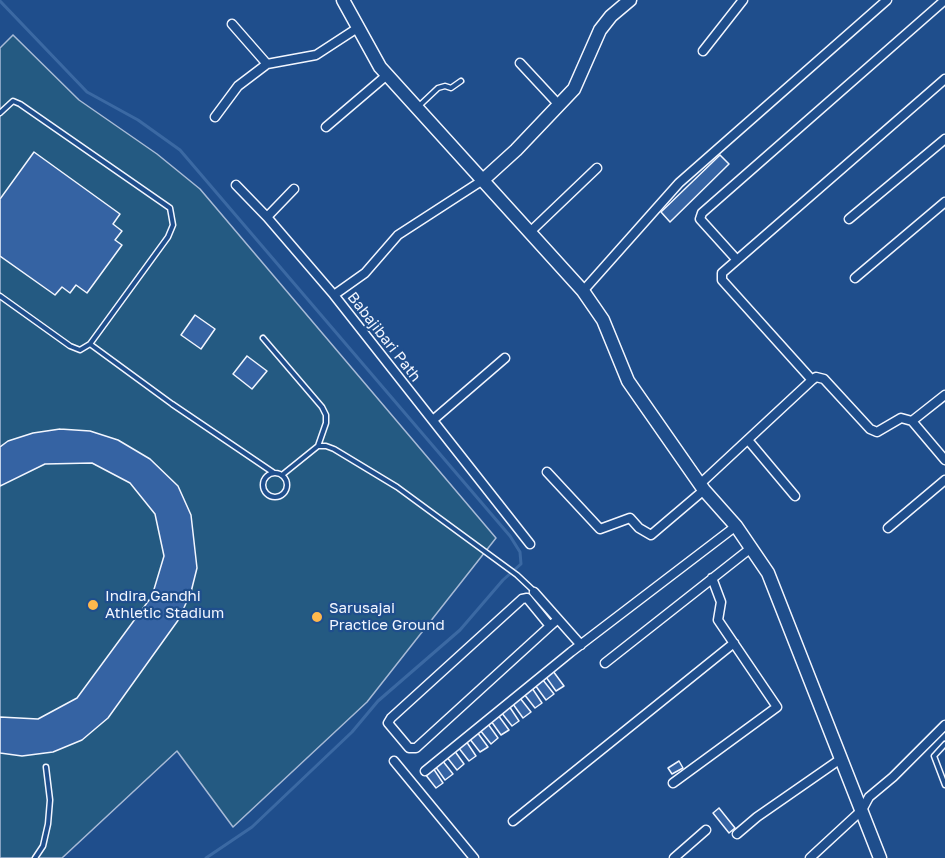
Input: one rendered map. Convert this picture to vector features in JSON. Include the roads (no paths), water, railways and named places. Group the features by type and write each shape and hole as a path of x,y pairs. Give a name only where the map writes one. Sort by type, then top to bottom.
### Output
{"street":[{"path":"344,0 380,67 583,291 603,320 628,381 702,487 736,526 768,573 880,858"},
{"path":"483,180 516,150 574,89 600,30 611,16 630,0"},
{"path":"703,51 743,0"},
{"path":"583,291 679,183 887,0"},
{"path":"737,260 700,219 702,213 945,0"},
{"path":"232,24 267,64"},
{"path":"215,117 238,86 267,64 316,55 359,27"},
{"path":"520,63 559,105"},
{"path":"326,127 387,75"},
{"path":"812,380 722,280 722,273 945,79"},
{"path":"849,219 945,139"},
{"path":"530,232 597,168"},
{"name":"Babajibari Path","path":"483,180 398,235 365,273 334,295 530,544"},
{"path":"236,185 267,217 334,295"},
{"path":"267,217 294,189"},
{"path":"855,278 945,202"},
{"path":"433,420 505,358"},
{"path":"547,472 600,529 630,518 639,528 651,535 748,440 812,380 820,376 870,429 877,432 901,418 912,421 945,460"},
{"path":"912,421 945,395"},
{"path":"748,440 795,496"},
{"path":"888,528 945,480"},
{"path":"425,771 581,645 736,526"},
{"path":"605,663 751,548"},
{"path":"673,783 777,707 718,620 721,602 712,578"},
{"path":"534,592 581,645"},
{"path":"550,626 527,598 522,598 388,723 409,748 416,748 558,619"},
{"path":"513,821 734,643"},
{"path":"810,858 862,810 869,797 893,777 945,725"},
{"path":"737,834 757,817 842,758"},
{"path":"394,761 474,858"},
{"path":"674,858 706,830"}],"lane":[{"path":"417,108 438,88 445,86 451,88 461,81"},
{"path":"0,113 13,101 20,104 170,208 173,225 168,237 90,344 80,350 70,346 1,298"},
{"path":"263,338 322,407 326,415 326,423 318,446 282,475"},
{"path":"90,344 172,404 274,473 282,475 286,481 286,489 282,495 270,496 265,490 263,483 267,476 274,473"},
{"path":"318,446 334,449 397,487 507,568 534,592"},
{"path":"945,744 934,756 945,785"},
{"path":"35,858 43,846 48,824 50,800 46,767"}],"waterway":[{"path":"0,1 87,92 138,120 180,150 510,536 520,552 521,564 503,580 460,630 378,701 352,732 252,827 206,858"}],"place":[{"name":"Indira Gandhi Athletic Stadium","path":"93,605"},
{"name":"Sarusajai Practice Ground","path":"317,617"}]}
